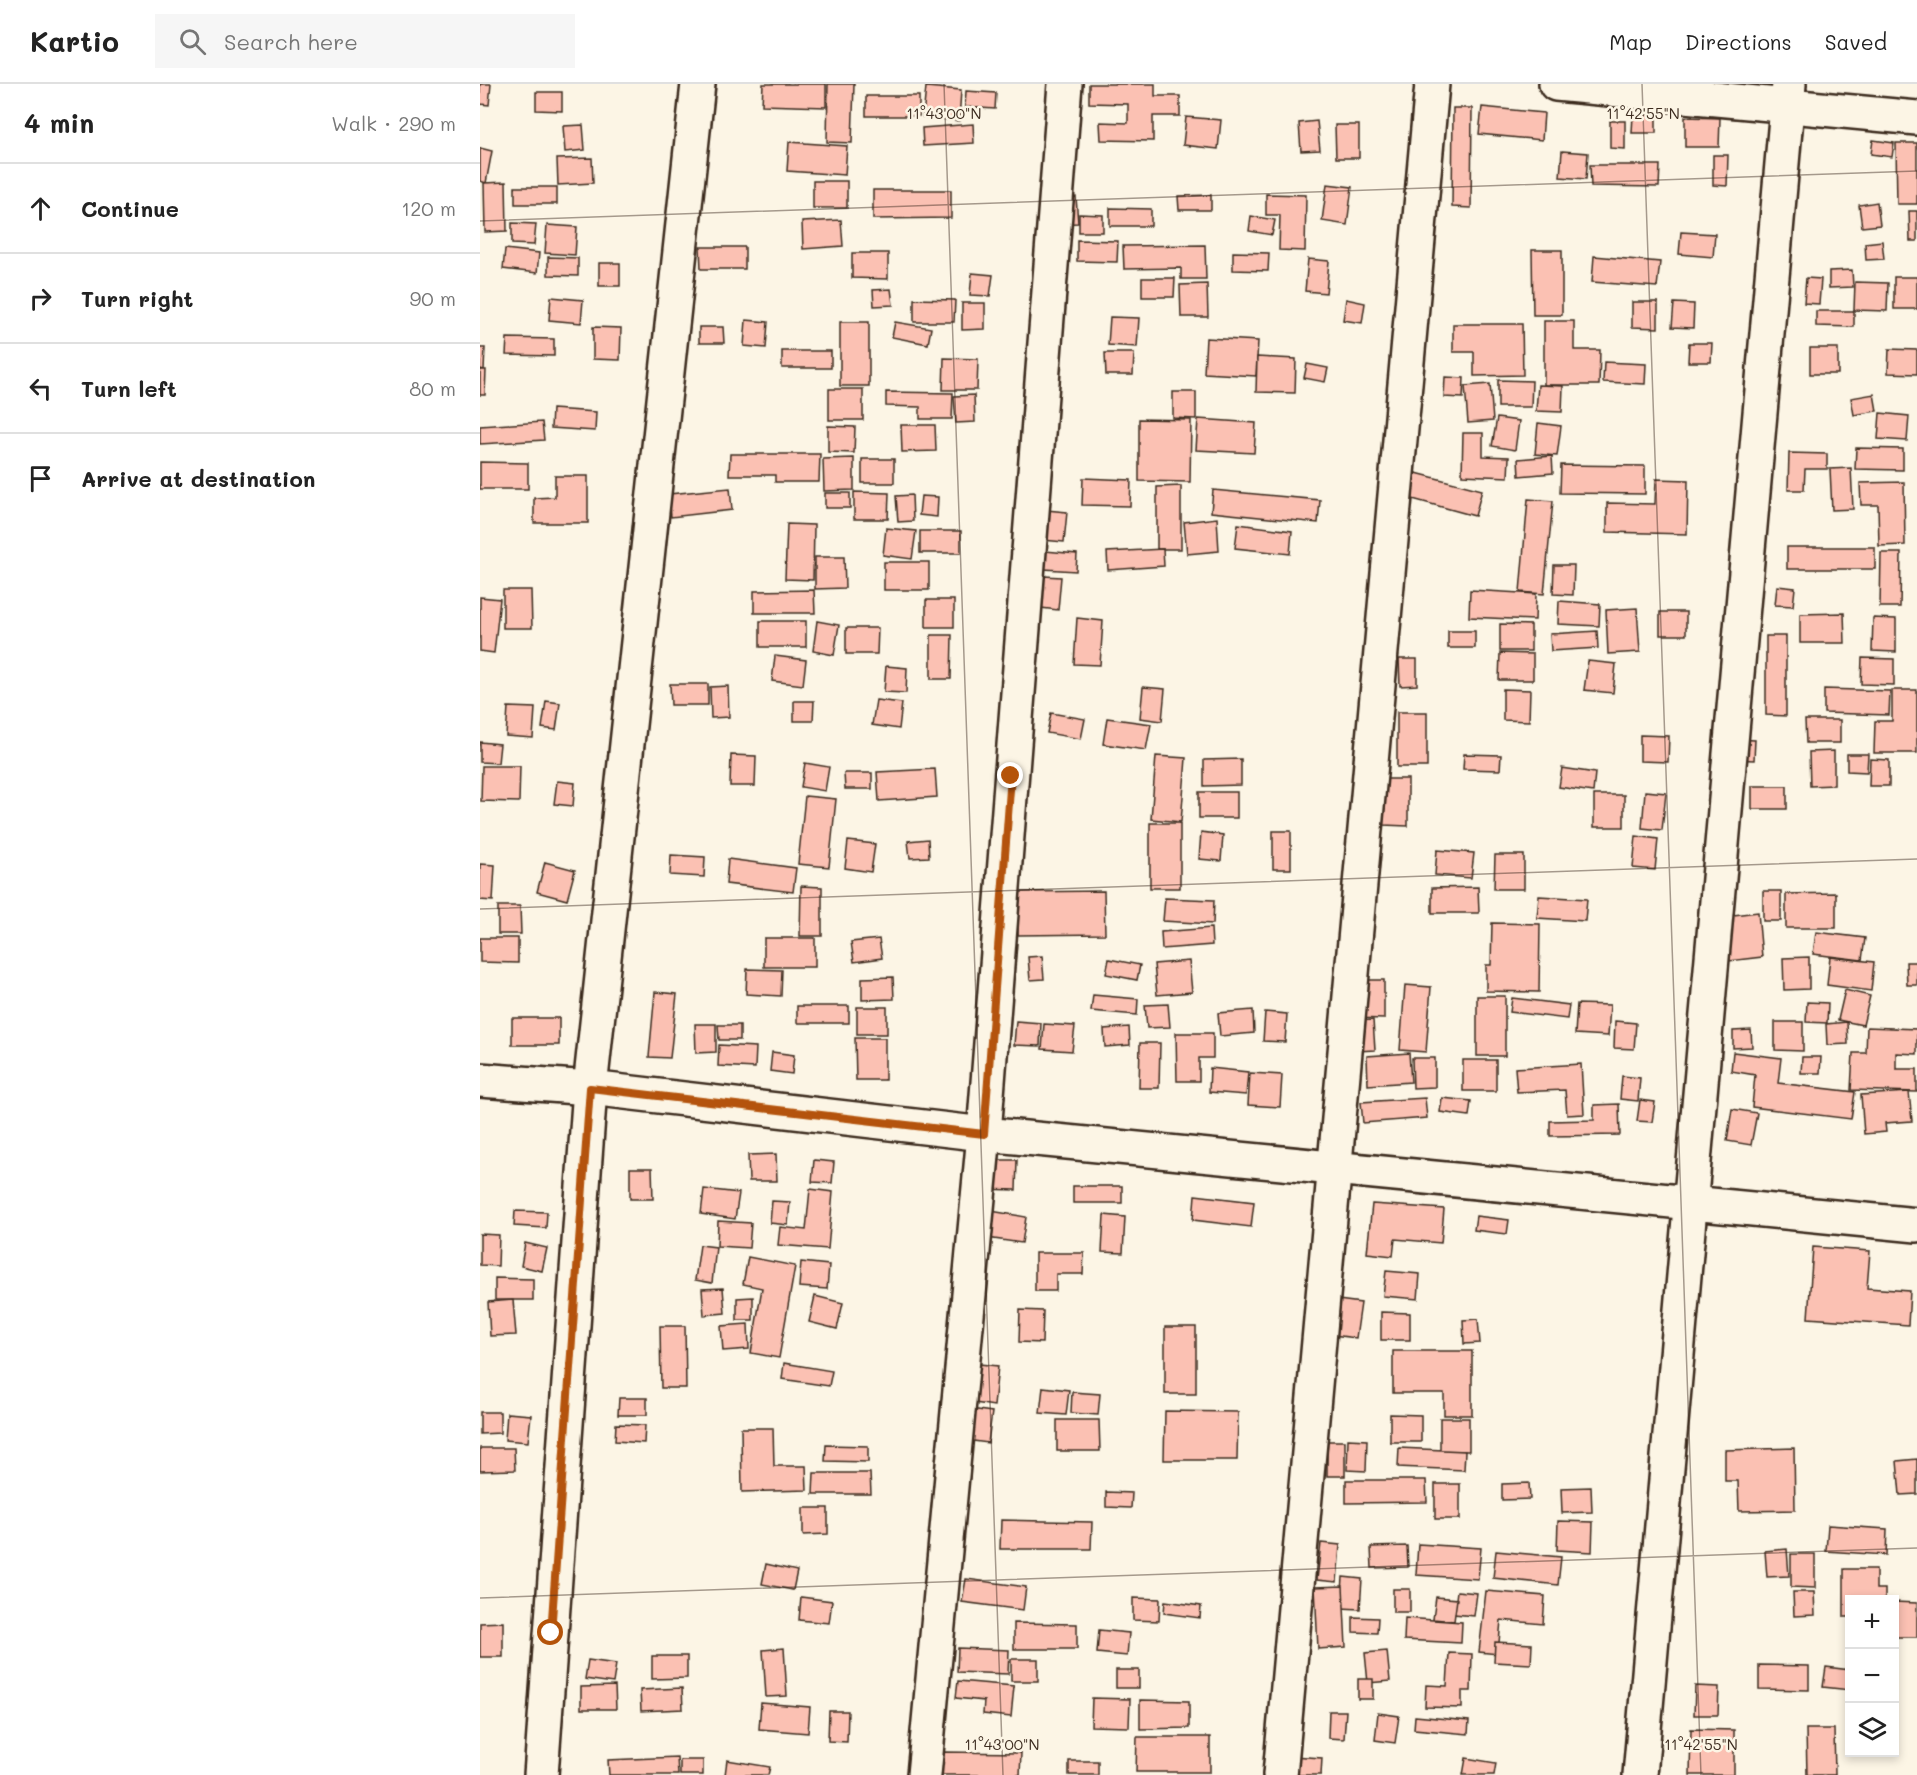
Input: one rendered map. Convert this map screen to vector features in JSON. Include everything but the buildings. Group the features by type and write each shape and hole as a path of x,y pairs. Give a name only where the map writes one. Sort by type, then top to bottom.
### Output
{"street":[{"path":"541,1775 590,1088 698,84"},
{"path":"924,1775 984,1134 1065,84"},
{"path":"1280,1775 1432,84"},
{"path":"1556,84 1788,94 1917,118"},
{"path":"1640,1775 1788,94"},
{"path":"480,1080 590,1088 984,1134 1917,1225"}],"route":[{"path":"551,1633 590,1088 984,1134 1011,776"}]}
